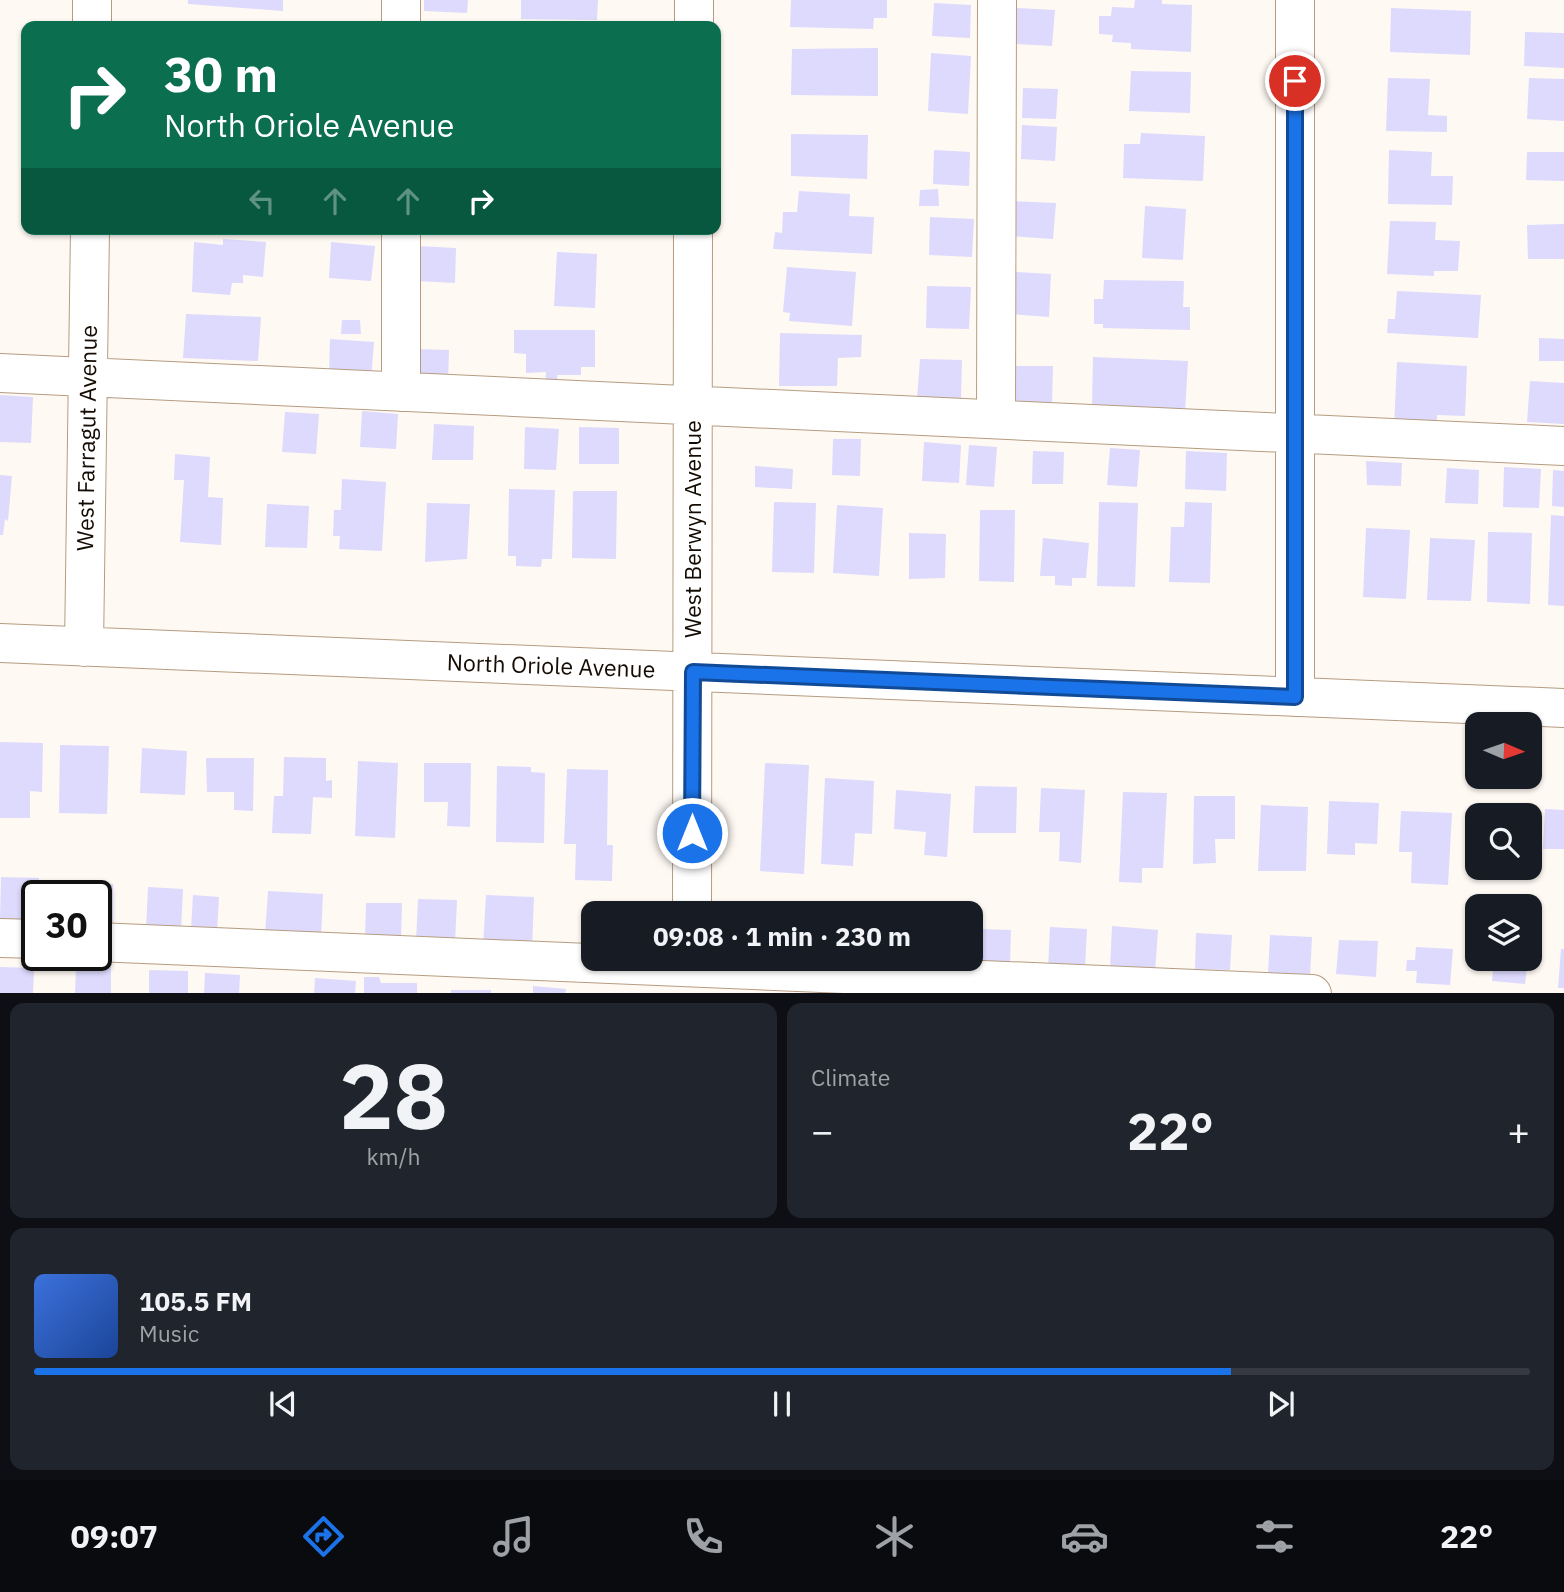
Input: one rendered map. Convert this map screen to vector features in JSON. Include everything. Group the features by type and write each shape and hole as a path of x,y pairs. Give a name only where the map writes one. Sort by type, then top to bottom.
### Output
{"street":[{"path":"92,0 92,21"},
{"path":"401,0 401,21"},
{"path":"694,0 694,21"},
{"path":"996,419 997,0"},
{"path":"1295,0 1295,697"},
{"name":"West Farragut Avenue","path":"84,647 89,235"},
{"path":"401,235 401,391"},
{"name":"West Berwyn Avenue","path":"692,901 693,235"},
{"path":"0,373 1564,446"},
{"name":"North Oriole Avenue","path":"0,643 1564,709"},
{"path":"0,938 21,939"},
{"path":"112,943 692,974 1312,993"}],"building":[{"path":"188,0 283,0 283,11 188,4"},
{"path":"424,0 468,0 467,13 424,11"},
{"path":"521,0 598,0 597,20 521,19"},
{"path":"791,0 887,0 887,18 874,18 873,29 790,27"},
{"path":"1135,0 1162,0 1162,4 1192,5 1191,52 1131,49 1131,43 1112,42 1113,35 1099,34 1099,16 1111,16 1112,7 1134,8"},
{"path":"934,3 971,5 970,38 932,36"},
{"path":"1017,8 1055,10 1052,46 1015,44"},
{"path":"1391,8 1471,11 1470,55 1390,52"},
{"path":"1525,32 1564,33 1564,68 1524,66"},
{"path":"878,48 878,96 791,95 792,49"},
{"path":"931,53 971,56 968,114 928,111"},
{"path":"1131,71 1191,72 1190,113 1129,111"},
{"path":"1388,78 1430,79 1428,115 1447,116 1447,132 1386,131"},
{"path":"1529,78 1564,79 1564,121 1527,119"},
{"path":"1023,88 1058,89 1056,119 1022,118"},
{"path":"1022,125 1057,127 1055,161 1021,159"},
{"path":"1141,133 1205,136 1203,181 1123,178 1124,144 1140,144"},
{"path":"791,134 868,135 867,179 791,176"},
{"path":"934,150 970,152 969,186 933,184"},
{"path":"1389,150 1432,152 1431,176 1453,176 1452,205 1388,204"},
{"path":"1527,152 1564,152 1564,181 1526,180"},
{"path":"938,189 939,206 919,206 920,190"},
{"path":"799,191 850,194 849,216 874,217 872,254 773,249 775,232 782,233 783,212 797,212"},
{"path":"1013,201 1056,203 1053,239 1010,236"},
{"path":"1145,206 1186,209 1183,260 1142,258"},
{"path":"930,217 974,219 972,257 929,255"},
{"path":"1390,221 1436,222 1435,240 1460,241 1458,271 1434,271 1434,276 1387,274"},
{"path":"1564,224 1564,259 1528,259 1527,225"},
{"path":"223,239 266,242 263,277 243,275 243,283 232,283 230,295 192,292 194,242 223,245"},
{"path":"331,242 375,246 371,281 329,278"},
{"path":"417,246 456,248 455,283 416,281"},
{"path":"557,252 597,254 595,308 554,306"},
{"path":"787,267 856,272 852,326 789,321 790,313 783,312"},
{"path":"1014,272 1051,274 1049,317 1011,314"},
{"path":"1104,280 1184,281 1183,307 1190,307 1190,330 1103,328 1103,324 1094,324 1094,299 1103,299"},
{"path":"927,286 971,287 969,329 926,328"},
{"path":"1397,291 1481,295 1478,338 1387,333 1388,319 1395,319"},
{"path":"186,314 261,317 258,361 183,358"},
{"path":"342,320 360,320 361,334 341,334"},
{"path":"514,330 595,330 595,367 581,367 581,375 557,375 558,386 545,385 546,372 526,373 526,354 514,353"},
{"path":"780,333 862,335 861,357 838,358 837,386 779,386"},
{"path":"1539,338 1564,339 1564,361 1539,361"},
{"path":"330,339 374,342 371,380 329,376"},
{"path":"417,349 449,350 448,382 417,382"},
{"path":"1093,357 1188,361 1185,412 1092,408"},
{"path":"920,359 962,360 961,400 917,399"},
{"path":"1397,362 1467,366 1465,416 1437,415 1437,429 1394,426"},
{"path":"1013,366 1053,366 1052,405 1011,403"},
{"path":"1530,381 1564,383 1564,424 1527,422"},
{"path":"0,395 33,397 31,443 0,442"},
{"path":"362,411 398,414 396,449 360,447"},
{"path":"285,412 319,414 316,454 282,452"},
{"path":"434,424 474,426 473,460 432,460"},
{"path":"525,427 559,429 556,470 524,469"},
{"path":"579,427 619,428 619,464 579,464"},
{"path":"833,439 861,439 860,476 832,475"},
{"path":"924,442 961,445 959,483 922,481"},
{"path":"969,445 997,447 994,487 966,485"},
{"path":"1110,448 1140,450 1137,487 1107,485"},
{"path":"1033,451 1064,452 1063,484 1032,484"},
{"path":"1186,451 1227,453 1226,491 1185,489"},
{"path":"175,454 210,457 208,497 223,498 221,545 180,542 184,480 174,480"},
{"path":"1366,461 1402,463 1401,486 1367,485"},
{"path":"755,466 793,469 792,489 755,487"},
{"path":"1504,467 1541,469 1539,508 1503,507"},
{"path":"1447,468 1479,470 1478,504 1445,503"},
{"path":"1553,470 1564,471 1564,507 1552,506"},
{"path":"0,475 12,476 8,521 5,519 3,535 0,535"},
{"path":"342,479 386,482 382,551 339,549 340,536 333,536 334,510 341,510"},
{"path":"509,489 555,490 552,559 542,559 541,567 516,566 516,556 508,556"},
{"path":"573,491 617,491 616,559 572,558"},
{"path":"774,502 816,503 814,573 772,572"},
{"path":"1099,502 1138,503 1135,587 1097,586"},
{"path":"1185,502 1212,503 1210,583 1169,582 1171,527 1184,527"},
{"path":"427,503 470,504 467,559 425,562"},
{"path":"267,504 309,506 307,548 265,547"},
{"path":"837,505 883,508 879,576 833,573"},
{"path":"980,510 1015,510 1014,582 979,581"},
{"path":"1551,515 1564,516 1564,606 1548,605"},
{"path":"1366,528 1410,530 1406,599 1363,597"},
{"path":"1488,532 1532,533 1530,604 1487,602"},
{"path":"909,533 946,534 945,578 909,579"},
{"path":"1043,538 1089,543 1086,578 1072,578 1072,586 1055,585 1055,576 1040,576"},
{"path":"1430,538 1475,540 1471,601 1427,600"},
{"path":"0,742 43,743 42,792 30,791 30,818 0,818"},
{"path":"60,745 109,746 107,814 59,813"},
{"path":"142,748 187,751 185,795 140,793"},
{"path":"284,757 326,758 326,781 332,780 332,798 313,797 311,834 272,833 274,796 283,796"},
{"path":"206,758 254,758 253,811 234,810 234,792 207,792"},
{"path":"358,761 398,763 395,838 355,836"},
{"path":"424,763 471,763 470,827 447,826 448,802 424,802"},
{"path":"765,763 809,765 804,874 760,871"},
{"path":"497,766 531,767 531,772 545,773 544,843 496,842"},
{"path":"567,769 608,770 607,845 613,845 612,881 575,880 576,844 564,844"},
{"path":"825,778 874,781 872,834 855,833 853,866 821,864"},
{"path":"975,786 1017,787 1016,833 973,833"},
{"path":"1041,788 1085,790 1081,863 1059,861 1060,832 1039,832"},
{"path":"896,790 951,794 947,857 924,855 926,832 894,829"},
{"path":"1123,792 1167,793 1163,868 1142,868 1142,883 1119,882"},
{"path":"1194,796 1235,796 1235,839 1215,839 1216,863 1193,864"},
{"path":"1329,801 1379,803 1377,844 1355,843 1355,855 1327,854"},
{"path":"1261,805 1308,807 1306,871 1258,871"},
{"path":"1545,809 1564,810 1564,849 1543,849"},
{"path":"1401,811 1452,813 1448,885 1411,883 1412,852 1399,852"},
{"path":"1,877 39,878 21,880 21,920 0,919"},
{"path":"112,884 113,884 112,925"},
{"path":"148,887 183,889 181,931 146,929"},
{"path":"268,891 323,894 321,938 265,935"},
{"path":"193,895 219,897 217,932 191,930"},
{"path":"486,895 534,897 532,948 483,946"},
{"path":"418,899 457,900 455,943 416,941"},
{"path":"366,903 402,903 401,940 365,938"},
{"path":"1112,926 1158,930 1155,973 1110,970"},
{"path":"1050,927 1087,929 1085,969 1048,969"},
{"path":"983,929 1011,930 1010,966 983,965"},
{"path":"1196,933 1232,935 1230,970 1195,969"},
{"path":"1270,935 1312,937 1310,977 1268,974"},
{"path":"1339,940 1378,941 1376,977 1336,974"},
{"path":"1416,947 1453,949 1450,985 1416,983 1417,971 1406,971 1407,960 1415,960"},
{"path":"1561,949 1564,949 1564,988 1558,988"},
{"path":"0,967 34,971 33,993 0,993"},
{"path":"149,970 188,971 188,993 149,993"},
{"path":"76,971 111,971 111,993 75,993"},
{"path":"1493,971 1527,971 1525,984 1492,981"},
{"path":"205,973 240,975 239,993 204,993"},
{"path":"364,977 379,977 381,983 417,983 417,993 364,993"},
{"path":"315,978 356,981 355,993 314,993"},
{"path":"533,986 566,989 565,993 533,993"},
{"path":"451,990 491,990 491,993 451,993"}],"route":[{"path":"692,833 693,672 1295,697 1295,81"}]}
